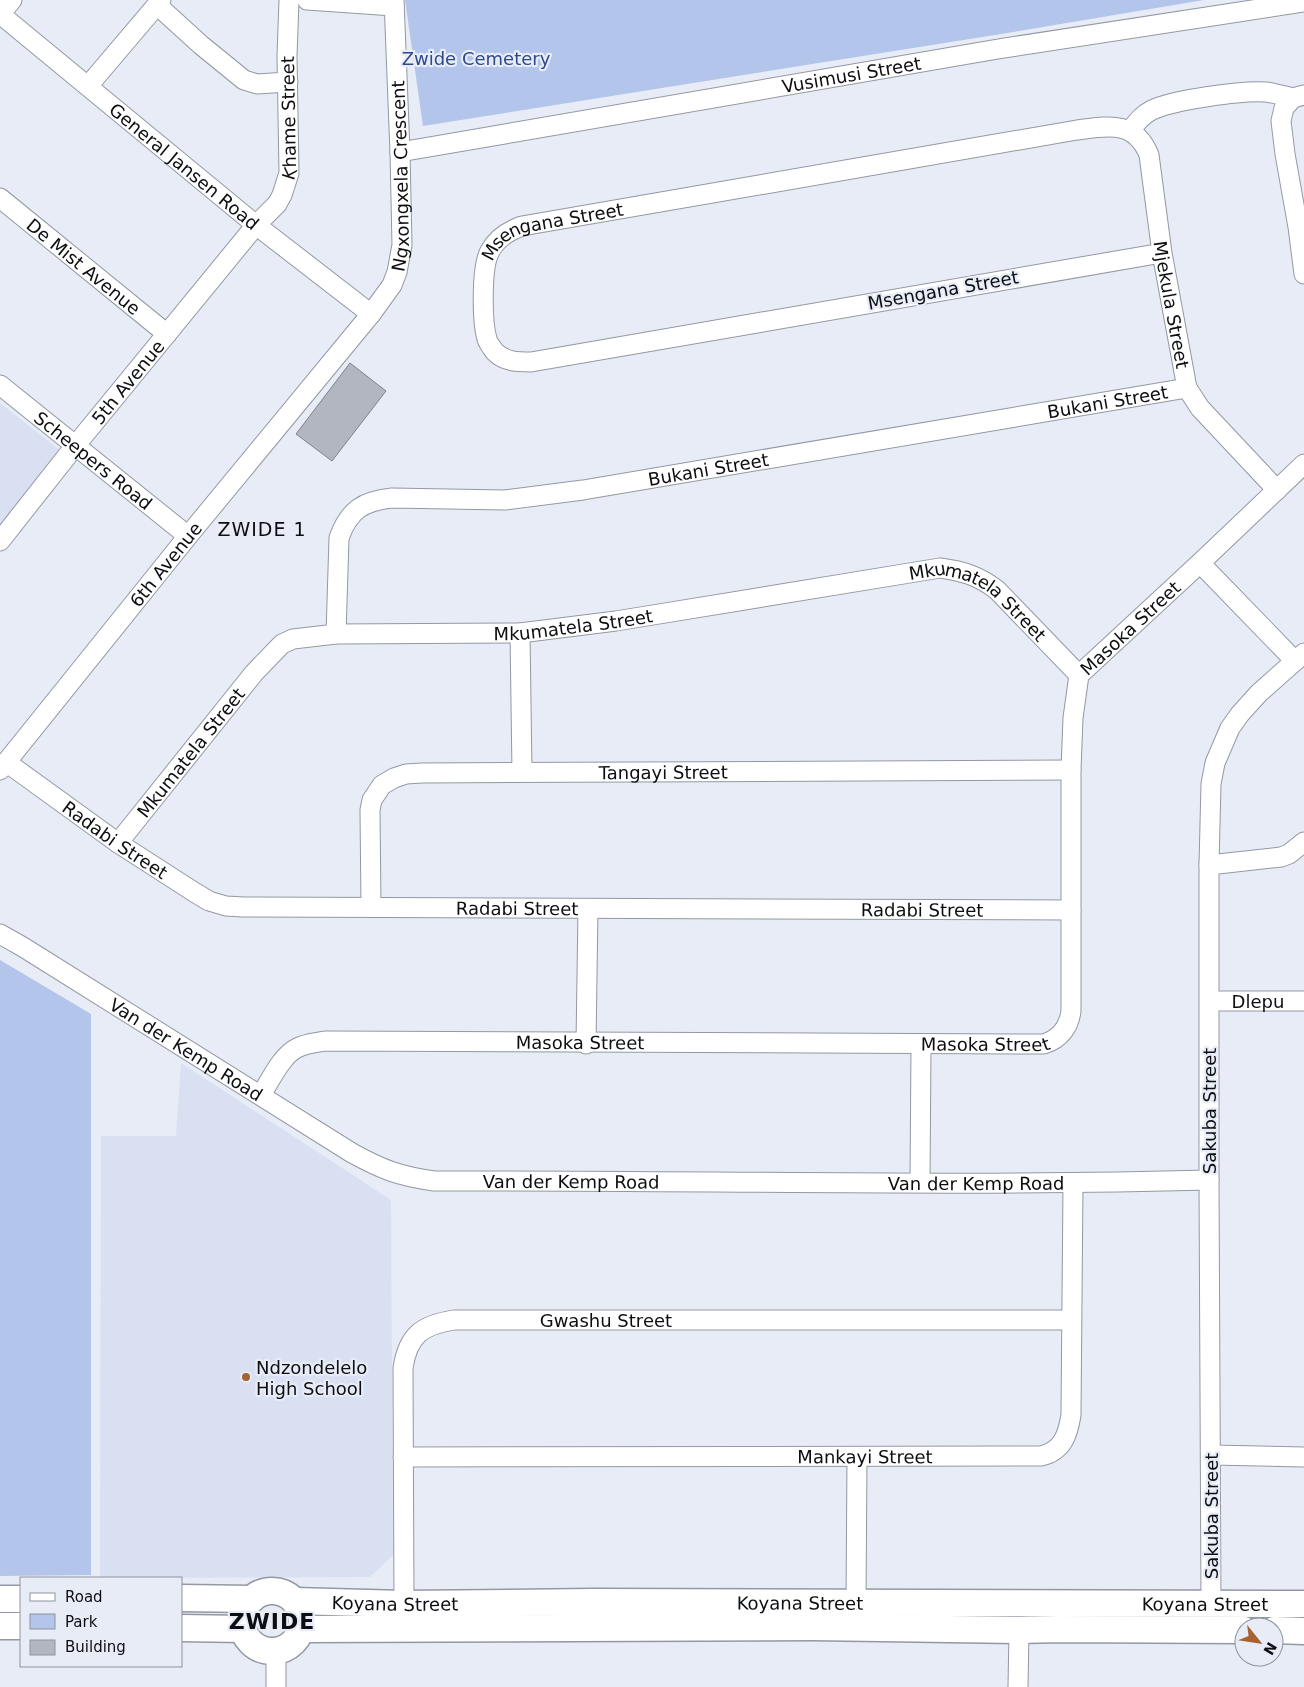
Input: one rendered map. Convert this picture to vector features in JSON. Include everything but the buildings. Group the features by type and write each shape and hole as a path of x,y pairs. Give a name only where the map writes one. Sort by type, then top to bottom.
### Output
{"main road":[{"name":"Koyana Street","path":"182,1598 252,1599 269,1591 288,1595 295,1601 404,1604 585,1602 1304,1604"},
{"path":"0,1599 20,1599"},
{"path":"252,1599 242,1618 248,1639 256,1646 265,1650 276,1651 292,1644 298,1637 302,1619 295,1601"},
{"path":"0,1626 20,1626"},
{"name":"Koyana Street","path":"301,1629 812,1627 1019,1630 1234,1630"},
{"path":"182,1628 244,1629"},
{"name":"Koyana Street","path":"1284,1630 1304,1631"}],"street":[{"path":"0,14 12,0"},
{"name":"Khame Street","path":"256,225 280,200 289,173 289,0"},
{"path":"307,0 394,3"},
{"path":"88,86 159,2 244,80 257,84 288,82"},
{"name":"Vusimusi Street","path":"400,152 887,67 1304,2"},
{"name":"Ngxongxela Crescent","path":"371,314 392,285 400,260 402,245 394,3"},
{"name":"General Jansen Road","path":"0,14 256,225 371,314"},
{"path":"1126,129 1153,110 1174,104 1230,94 1266,92 1298,96"},
{"path":"1298,96 1284,108 1280,121 1285,154 1301,227 1304,274"},
{"name":"Msengana Street","path":"1126,129 1104,127 1077,130 534,223 515,228 509,230 497,240 489,253 484,269 484,327 487,341 496,352 506,359 518,362 531,362 1162,253"},
{"name":"Mjekula Street","path":"1126,129 1138,137 1145,145 1149,156 1162,253 1187,388 1200,408 1277,490"},
{"name":"De Mist Avenue","path":"0,198 167,334"},
{"name":"5th Avenue","path":"0,541 75,446 256,225"},
{"name":"6th Avenue","path":"3,766 188,536 371,314"},
{"name":"Scheepers Road","path":"0,385 188,536"},
{"name":"Bukani Street","path":"336,634 339,538 351,514 363,505 376,500 392,498 506,500 574,492 1187,388"},
{"name":"Masoka Street","path":"261,1095 289,1054 296,1048 324,1041 921,1045 1050,1043 1062,1034 1070,1020 1071,1010 1071,770 1073,718 1079,676 1304,464"},
{"path":"1200,563 1299,657"},
{"name":"Mkumatela Street","path":"118,843 254,673 282,644 293,639 336,634 520,633 616,621 940,568 959,570 985,580 997,590 1079,676"},
{"path":"520,633 522,772"},
{"name":"Sakuba Street","path":"1211,1604 1209,865 1211,792 1215,763 1230,728 1259,693 1299,657"},
{"name":"Radabi Street","path":"3,766 201,896 226,906 1071,910"},
{"name":"Tangayi Street","path":"370,907 370,810 372,800 382,785 406,774 1071,770"},
{"path":"1209,865 1281,857 1289,854 1304,842"},
{"path":"586,1044 588,909"},
{"name":"Van der Kemp Road","path":"0,934 371,1164 388,1172 406,1177 434,1181 622,1180 1072,1184 1209,1180"},
{"name":"Dlepu","path":"1210,1001 1304,1001"},
{"path":"920,1182 921,1045"},
{"name":"Mankayi Street","path":"403,1457 857,1457 1041,1456 1048,1454 1065,1440 1069,1430 1071,1414 1072,1184"},
{"name":"Gwashu Street","path":"404,1604 403,1368 409,1344 420,1332 436,1323 454,1320 1071,1320"},
{"path":"1211,1455 1304,1457"},
{"path":"856,1604 857,1457"},
{"path":"1018,1687 1019,1630"},
{"path":"276,1651 276,1687"}],"shaded area":[{"path":"0,403 61,451 0,530"},
{"name":"Ndzondelelo High School","path":"181,1063 391,1200 393,1555 370,1577 100,1577 101,1136 176,1136"}],"green space":[{"name":"Zwide Cemetery","path":"405,0 1204,0 423,126"},
{"path":"0,960 91,1014 91,1575 0,1576"}],"place":[{"name":"Ndzondelelo High School","path":"246,1377"}],"district":[{"name":"ZWIDE 1","path":"262,529"},
{"name":"ZWIDE","path":"272,1621"}]}
